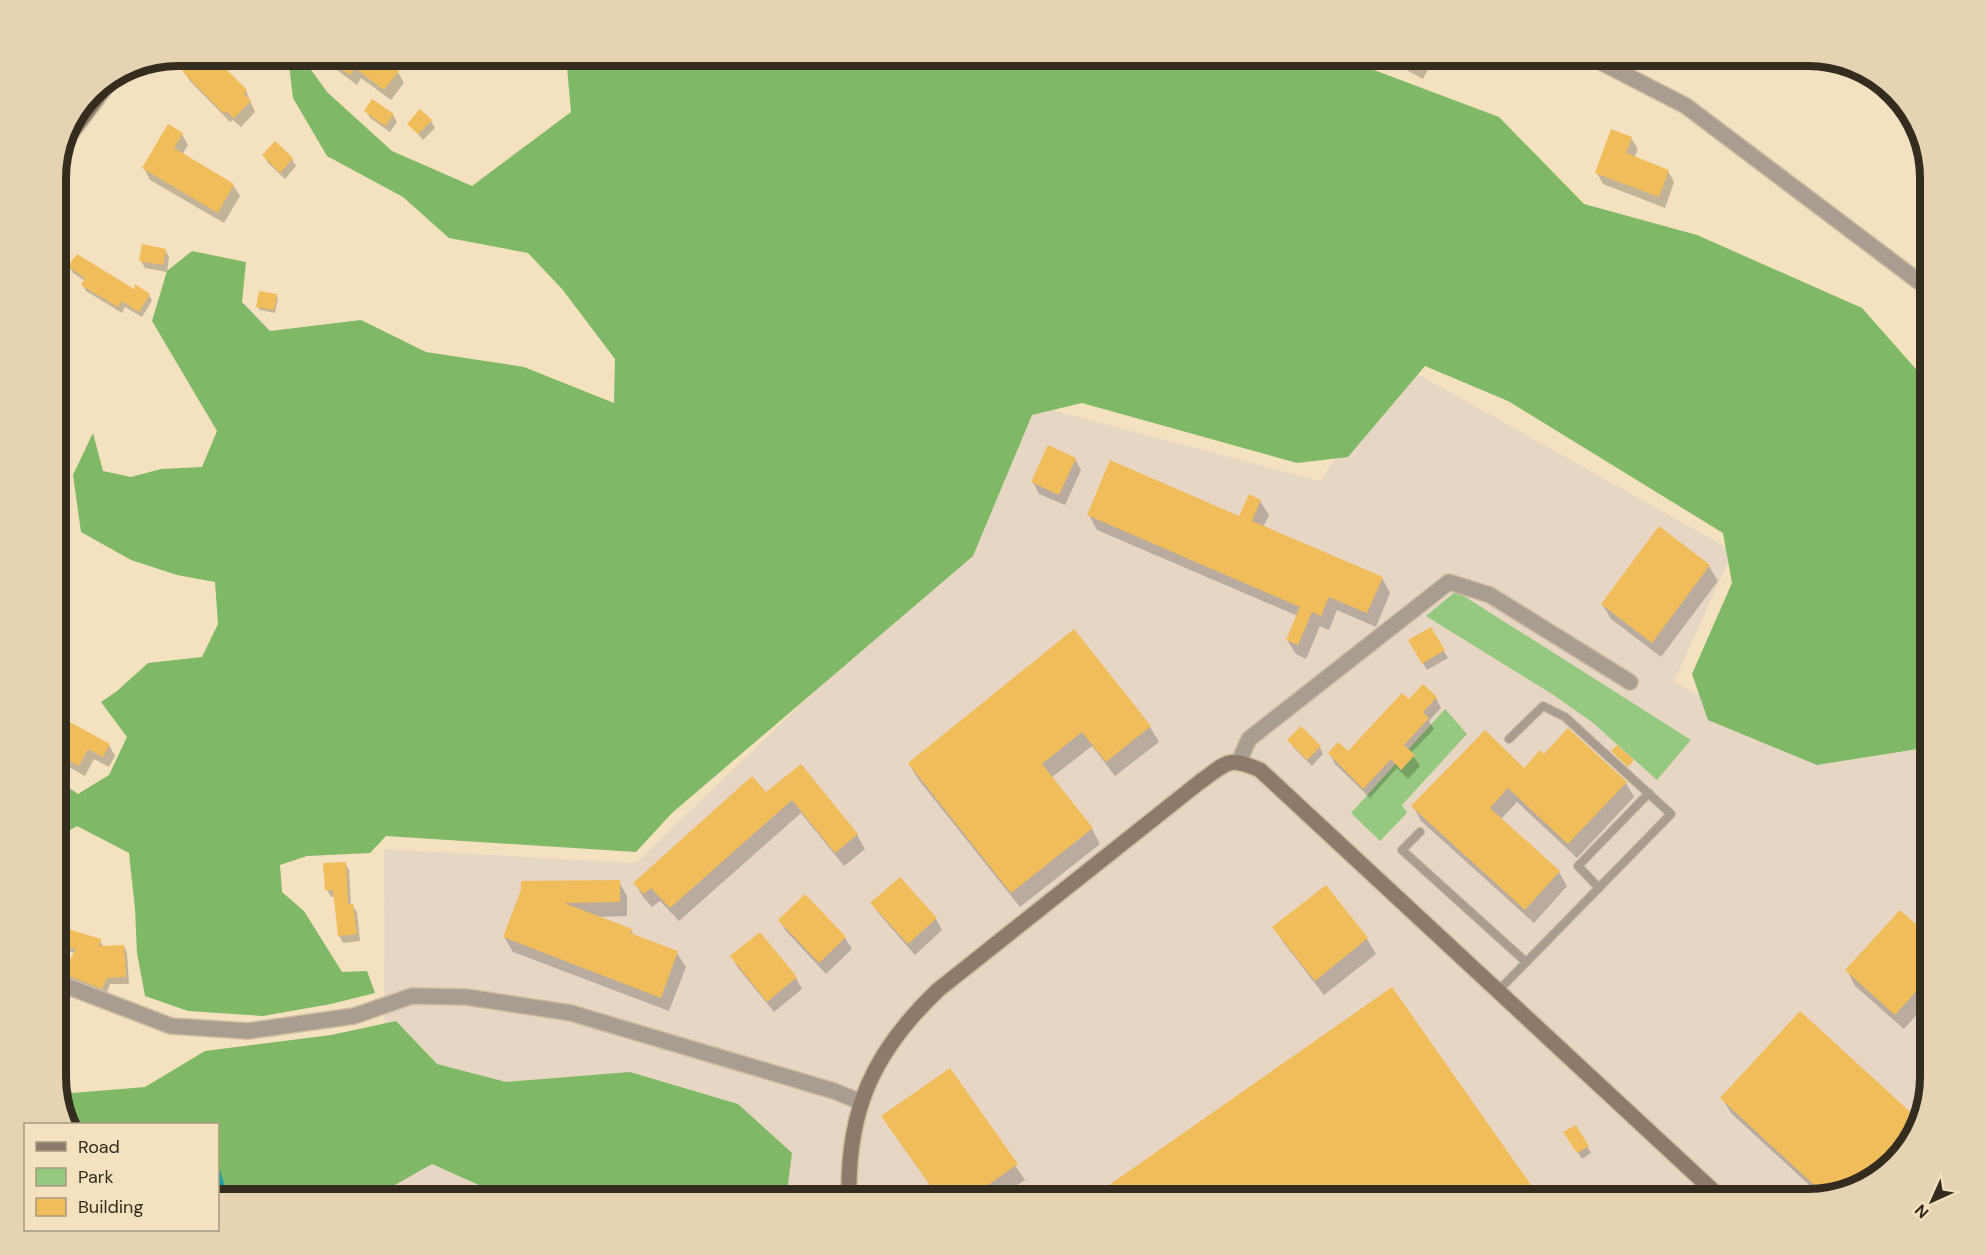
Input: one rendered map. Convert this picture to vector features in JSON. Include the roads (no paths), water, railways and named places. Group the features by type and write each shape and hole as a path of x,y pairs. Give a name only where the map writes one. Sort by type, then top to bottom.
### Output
{"street":[{"path":"1608,66 1686,106 1920,282"},
{"path":"1239,761 1249,739 1449,582 1490,595 1630,682"},
{"path":"849,1189 849,1155 861,1102 885,1052 902,1027 938,990 1201,781 1224,765 1239,761 1260,770 1710,1189"},
{"path":"66,986 171,1026 248,1031 354,1016 412,996 466,996 571,1013 834,1091 861,1102"}],"lane":[{"path":"1498,991 1671,814 1565,717 1543,706 1509,739"},
{"path":"1599,888 1578,866 1648,793"},
{"path":"1420,832 1402,850 1527,962"}],"waterway":[{"path":"219,1175 223,1189"}]}
